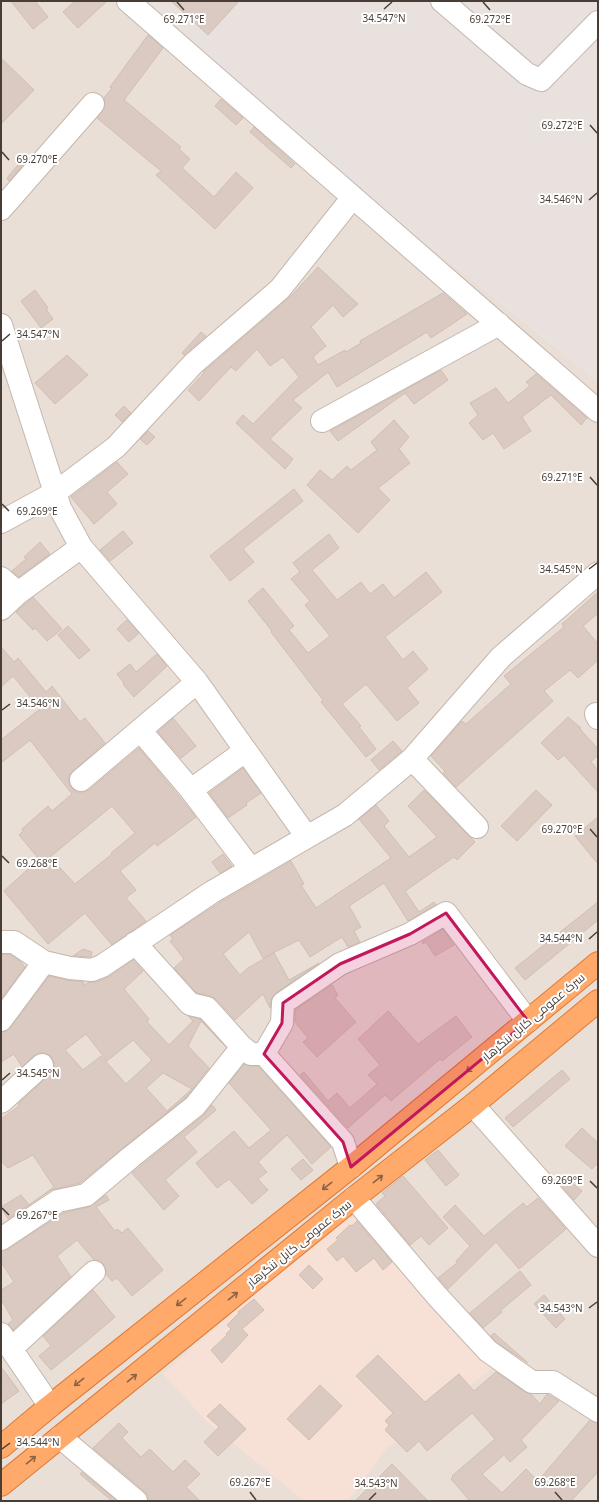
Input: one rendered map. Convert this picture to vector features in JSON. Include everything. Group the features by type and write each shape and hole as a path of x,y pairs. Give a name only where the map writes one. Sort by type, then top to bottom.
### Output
{"highway":[{"name":"سرک عمومی کابل ننگرهار","path":"1,1446 352,1167 598,963"},
{"name":"سرک عمومی کابل ننگرهار","path":"1,1485 354,1198 473,1105 598,1001"}],"street":[{"path":"128,1 598,411"},
{"path":"442,1 527,74 541,80 598,22"},
{"path":"1,209 93,104"},
{"path":"1,522 56,492 116,447 193,364 280,290 353,197"},
{"path":"322,421 499,324"},
{"path":"1,325 60,508 81,547 196,682 307,837"},
{"path":"1,609 18,592 81,547"},
{"path":"1,942 14,942 44,962 70,968 92,970 102,966 212,892 345,815 412,759 502,657 598,573"},
{"path":"1,578 18,592"},
{"path":"81,780 196,682"},
{"path":"140,730 191,790 251,869"},
{"path":"191,790 245,751"},
{"path":"412,759 477,827"},
{"path":"264,1054 282,1023 283,1003 340,964 410,934 446,913 528,1021"},
{"path":"135,943 190,1004 207,1008 242,1047 251,1054 264,1054 343,1142 352,1167"},
{"path":"1,1020 44,962"},
{"path":"1,1239 58,1201 86,1194 195,1106 242,1047"},
{"path":"1,1102 42,1065"},
{"path":"473,1105 598,1246"},
{"path":"354,1198 437,1296 488,1350 532,1382 553,1382 598,1411"},
{"path":"50,1406 6,1341 94,1272"},
{"path":"60,1437 136,1501"}],"highlighted area":[{"path":"446,913 528,1021 351,1167 343,1142 264,1054 282,1023 283,1003 340,964 410,934"}],"shaded area":[{"path":"1,1 125,1 598,381 598,1501 1,1501"},
{"path":"125,1 598,1 598,381"},
{"path":"351,1207 497,1365 386,1449 348,1501 304,1501 207,1422 163,1374"}],"building":[{"path":"11,1 35,1 48,17 33,29"},
{"path":"75,1 107,1 78,28 63,12"},
{"path":"171,1 239,1 208,35"},
{"path":"148,35 163,48 124,100 181,147 179,149 190,159 182,168 214,197 236,172 253,188 215,229 156,175 161,171 97,118 105,107 104,98 112,88 110,87"},
{"path":"1,58 34,90 1,124"},
{"path":"221,99 243,118 236,125 215,106"},
{"path":"254,127 295,164 291,168 250,132"},
{"path":"23,159 26,162 9,181 7,178"},
{"path":"318,267 358,304 343,317 333,305 311,327 326,346 313,357 318,365 345,350 346,352 361,343 360,341 443,293 467,314 431,338 427,332 337,387 328,372 293,400 302,408 270,439 293,459 285,469 236,423 243,415 253,424 299,377 283,357 270,366 257,349 236,371 231,367 199,401 188,390 204,373 203,372 291,296"},
{"path":"35,290 48,308 46,309 53,319 41,328 21,301"},
{"path":"201,332 206,336 184,355 182,353"},
{"path":"67,355 88,375 55,404 35,383"},
{"path":"441,370 448,380 414,404 405,393 338,441 330,431"},
{"path":"536,374 587,418 581,425 551,395 522,417 531,431 504,449 493,433 483,440 469,423 478,415 470,403 496,388 508,403 530,386 526,382"},
{"path":"124,406 131,413 122,422 115,415"},
{"path":"394,420 409,437 399,449 410,463 378,488 390,500 358,533 307,485 320,470 332,480 347,466 351,470 377,450 371,442"},
{"path":"148,431 155,437 147,445 140,439"},
{"path":"117,462 128,474 107,492 117,504 94,524 71,497"},
{"path":"294,489 303,501 243,549 254,562 230,581 210,556"},
{"path":"123,531 133,543 110,561 100,550"},
{"path":"329,534 339,548 312,570 337,600 361,582 370,594 383,584 394,598 426,572 442,592 385,637 403,660 413,651 428,669 407,688 419,703 397,721 366,684 342,704 361,726 359,727 376,749 366,757 321,702 323,700 248,601 263,588 294,626 289,630 308,653 330,636 305,605 310,601 291,579 300,572 293,563"},
{"path":"40,542 50,554 19,577 12,571 26,559 24,557"},
{"path":"598,592 598,613 583,626 598,644 598,660 578,678 570,670 544,691 553,701 456,787 443,773 445,771 431,756 462,721 466,724 511,684 504,676 564,627 562,624"},
{"path":"33,597 62,629 47,641 35,628 33,630 16,612"},
{"path":"127,620 139,633 129,642 117,629"},
{"path":"68,626 90,650 79,659 58,635"},
{"path":"1,647 14,662 18,658 46,692 52,686 80,722 85,718 105,743 69,775 69,782 76,792 89,790 139,748 196,817 157,846 155,843 120,871 136,890 126,898 146,921 112,945 85,913 48,944 4,891 39,859 19,835 23,831 22,829 48,806 52,811 72,794 30,740 1,763 1,740 40,709 13,676 1,687","holes":["112,806 135,833 75,884 50,857"]},
{"path":"157,654 167,666 134,697 117,674 130,664 136,672"},
{"path":"568,717 581,728 580,729 598,749 598,755 591,762 598,770 598,792 564,755 558,760 541,743"},
{"path":"173,718 196,746 181,758 158,732"},
{"path":"393,741 402,751 379,770 371,760"},
{"path":"243,768 261,793 228,818 209,793"},
{"path":"424,790 475,842 457,860 454,857 405,891 419,912 434,902 436,905 408,921 384,883 349,906 361,927 354,931 360,942 348,947 342,937 310,957 299,940 263,958 249,932 223,954 240,975 248,968 274,953 289,980 319,963 276,993 272,997 270,1008 263,994 235,1020 216,999 197,993 174,968 184,959 170,941 173,939 170,935 219,903 291,861 304,884 301,885 316,908 391,858 359,819 376,805 389,821 384,826 409,857 437,837 408,806"},
{"path":"536,790 552,805 517,841 501,826"},
{"path":"598,817 598,864 575,836"},
{"path":"223,854 232,866 220,873 212,862"},
{"path":"598,902 598,920 525,980 515,968"},
{"path":"443,929 454,945 435,956 426,942 423,944 422,942"},
{"path":"83,949 92,952 91,957 73,956"},
{"path":"1,954 10,954 20,961 25,967 1,999"},
{"path":"133,960 143,971 124,989 149,1019 147,1022 169,1045 193,1021 188,1016 200,1019 226,1047 201,1021 188,1046 209,1068 186,1097 80,1183 51,1190 33,1202 54,1187 33,1155 8,1168 1,1161 1,1119 19,1106 18,1104 50,1074 54,1069 54,1063 51,1056 45,1053 40,1053 34,1056 22,1067 14,1054 1,1062 1,1032 6,1031 11,1027 49,976 84,982 83,986 89,982 96,982 107,978","holes":["86,1034 107,1061 133,1040 152,1060 126,1084 101,1056 83,1070 65,1050","163,1073 192,1089 167,1111 146,1088"]},
{"path":"332,985 338,995 335,998 356,1022 317,1057 303,1042 308,1038 295,1022 295,1010"},
{"path":"388,1011 418,1044 456,1016 472,1037 442,1061 440,1059 391,1101 385,1095 348,1128 300,1075 304,1072 328,1101 337,1093 350,1108 377,1084 368,1075 380,1065 358,1039"},
{"path":"244,1064 258,1066 331,1147 312,1164 287,1135 258,1162 267,1172 258,1179 268,1190 252,1204 229,1179 217,1188 196,1163 234,1131 249,1148 271,1130 229,1083"},
{"path":"562,1070 570,1079 513,1127 505,1118"},
{"path":"212,1105 216,1110 184,1137 197,1152 165,1180 179,1196 164,1210 132,1173 203,1116"},
{"path":"582,1128 598,1143 598,1163 592,1169 565,1146"},
{"path":"438,1150 459,1175 446,1186 425,1160"},
{"path":"303,1159 313,1170 301,1180 291,1169"},
{"path":"403,1176 448,1228 429,1245 421,1236 410,1245 376,1204 385,1196 382,1193"},
{"path":"568,1179 582,1191 574,1200 562,1186"},
{"path":"21,1195 29,1205 8,1219 1,1207"},
{"path":"106,1195 109,1200 96,1207 115,1231 117,1229 122,1233 128,1228 163,1270 132,1296 117,1278 112,1281 106,1274 106,1269 103,1264 98,1260 94,1260 77,1240 57,1256 71,1277 13,1330 8,1324 13,1320 1,1299 1,1290 14,1282 1,1262 1,1251 8,1249 63,1213 89,1207"},
{"path":"538,1198 566,1229 519,1269 496,1242 448,1289 438,1278 458,1262 456,1261 470,1246 443,1217 455,1205 484,1236 523,1203 527,1207"},
{"path":"357,1221 392,1262 383,1270 374,1258 356,1272 343,1256 337,1261 327,1249 338,1240 336,1238 350,1225 352,1226"},
{"path":"309,1265 323,1279 313,1289 299,1275"},
{"path":"520,1271 531,1285 501,1310 502,1312 483,1328 470,1313"},
{"path":"93,1290 115,1317 51,1370 39,1356 51,1346 43,1336"},
{"path":"544,1295 565,1319 556,1328 534,1304"},
{"path":"254,1299 264,1310 242,1329 248,1335 222,1363 211,1350 227,1335 226,1334 231,1329 227,1325 239,1313 238,1312"},
{"path":"494,1333 528,1363 496,1342 491,1336"},
{"path":"378,1355 425,1402 459,1374 474,1391 496,1372 525,1392 531,1394 540,1404 547,1394 559,1401 521,1440 527,1447 510,1462 504,1455 482,1474 502,1493 526,1469 538,1481 590,1420 598,1423 598,1472 571,1501 470,1501 451,1479 453,1477 452,1476 495,1439 472,1413 427,1451 419,1441 407,1452 385,1430 389,1425 385,1421 393,1413 356,1376"},
{"path":"1,1367 19,1391 1,1404"},
{"path":"320,1385 342,1406 309,1440 287,1419"},
{"path":"220,1404 246,1429 218,1456 204,1442 219,1427 207,1416"},
{"path":"119,1423 128,1432 122,1438 141,1457 150,1449 173,1472 185,1460 200,1474 186,1487 200,1501 148,1501 148,1496 144,1491 93,1448"},
{"path":"392,1464 428,1501 355,1501"},
{"path":"82,1472 117,1501 112,1501 80,1474"}]}
